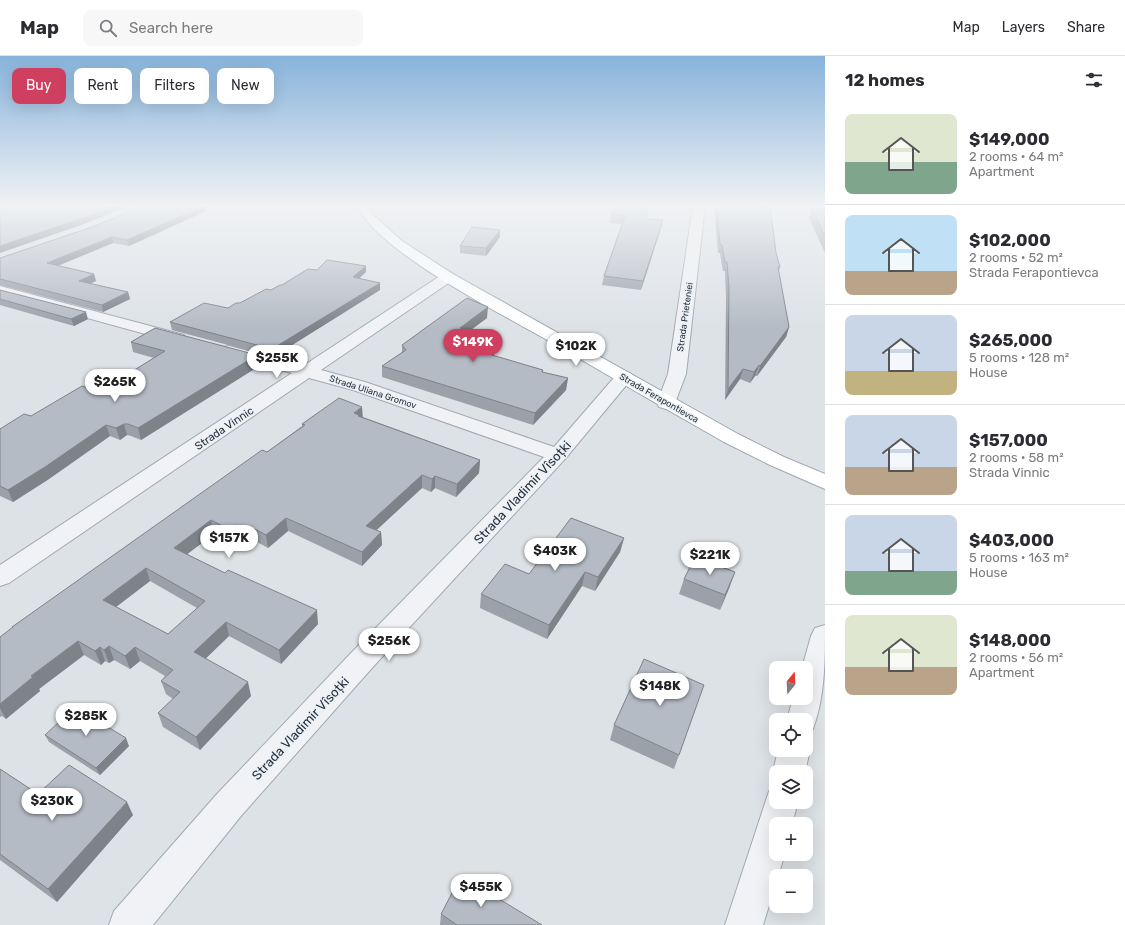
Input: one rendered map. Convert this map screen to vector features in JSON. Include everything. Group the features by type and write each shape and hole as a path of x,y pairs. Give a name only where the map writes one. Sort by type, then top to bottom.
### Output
{"main road":[{"name":"Strada Ferapontievca","path":"402,247 448,277 624,377 666,403 777,461 825,482"}],"street":[{"name":"Strada Prieteniei","path":"666,403 677,374 694,247"},
{"name":"Strada Vinnic","path":"0,577 309,372 448,277"},
{"name":"Strada Uliana Gromov","path":"0,290 359,386 558,456"},
{"name":"Strada Vladimir Vîsoțki","path":"128,925 234,799 362,660 558,456 624,377"},
{"path":"804,713 825,636"},
{"path":"744,925 767,853 778,809"}],"building":[{"path":"34,247 88,247 47,263 94,274 79,281 128,292 102,305 0,279 0,258"},
{"path":"467,247 487,247 486,248"},
{"path":"614,247 654,247 643,281 604,276"},
{"path":"722,247 775,247 780,267 778,267 789,327 760,366 759,365 754,372 743,369 728,389 729,288 727,262 725,262"},
{"path":"327,260 366,266 353,277 380,283 272,349 170,322 204,303 228,308 266,289 271,290 282,285 308,269 317,270"},
{"path":"0,290 86,312 71,319 0,299"},
{"path":"467,298 488,307 460,328 489,337 473,348 543,370 542,372 568,378 535,413 382,366 406,350 402,345"},
{"path":"155,328 257,355 138,428 128,424 124,424 116,428 106,425 45,467 8,490 0,486 0,429 24,414 31,416 82,386 99,392 165,351 131,342"},
{"path":"339,398 362,407 354,413 359,415 358,416 480,460 457,484 435,476 432,479 422,475 366,526 381,532 362,552 286,518 266,535 255,529 251,532 237,525 230,530 211,520 174,548 225,573 228,570 317,610 279,650 226,622 194,652 248,682 196,737 158,713 180,692 161,681 173,670 135,647 125,656 109,646 104,650 100,647 95,651 78,641 31,676 33,677 0,704 0,637 262,450 267,452 305,425 302,424","holes":["146,568 205,601 168,634 103,600"]},
{"path":"571,518 624,538 598,577 585,572 549,625 481,594 505,564 529,574"},
{"path":"695,557 735,572 725,595 684,579"},
{"path":"644,659 704,685 679,755 614,725"},
{"path":"75,707 126,738 96,768 45,735"},
{"path":"69,765 127,802 48,889 0,854 0,769 38,794"},
{"path":"461,876 542,925 457,925 441,914"}]}
